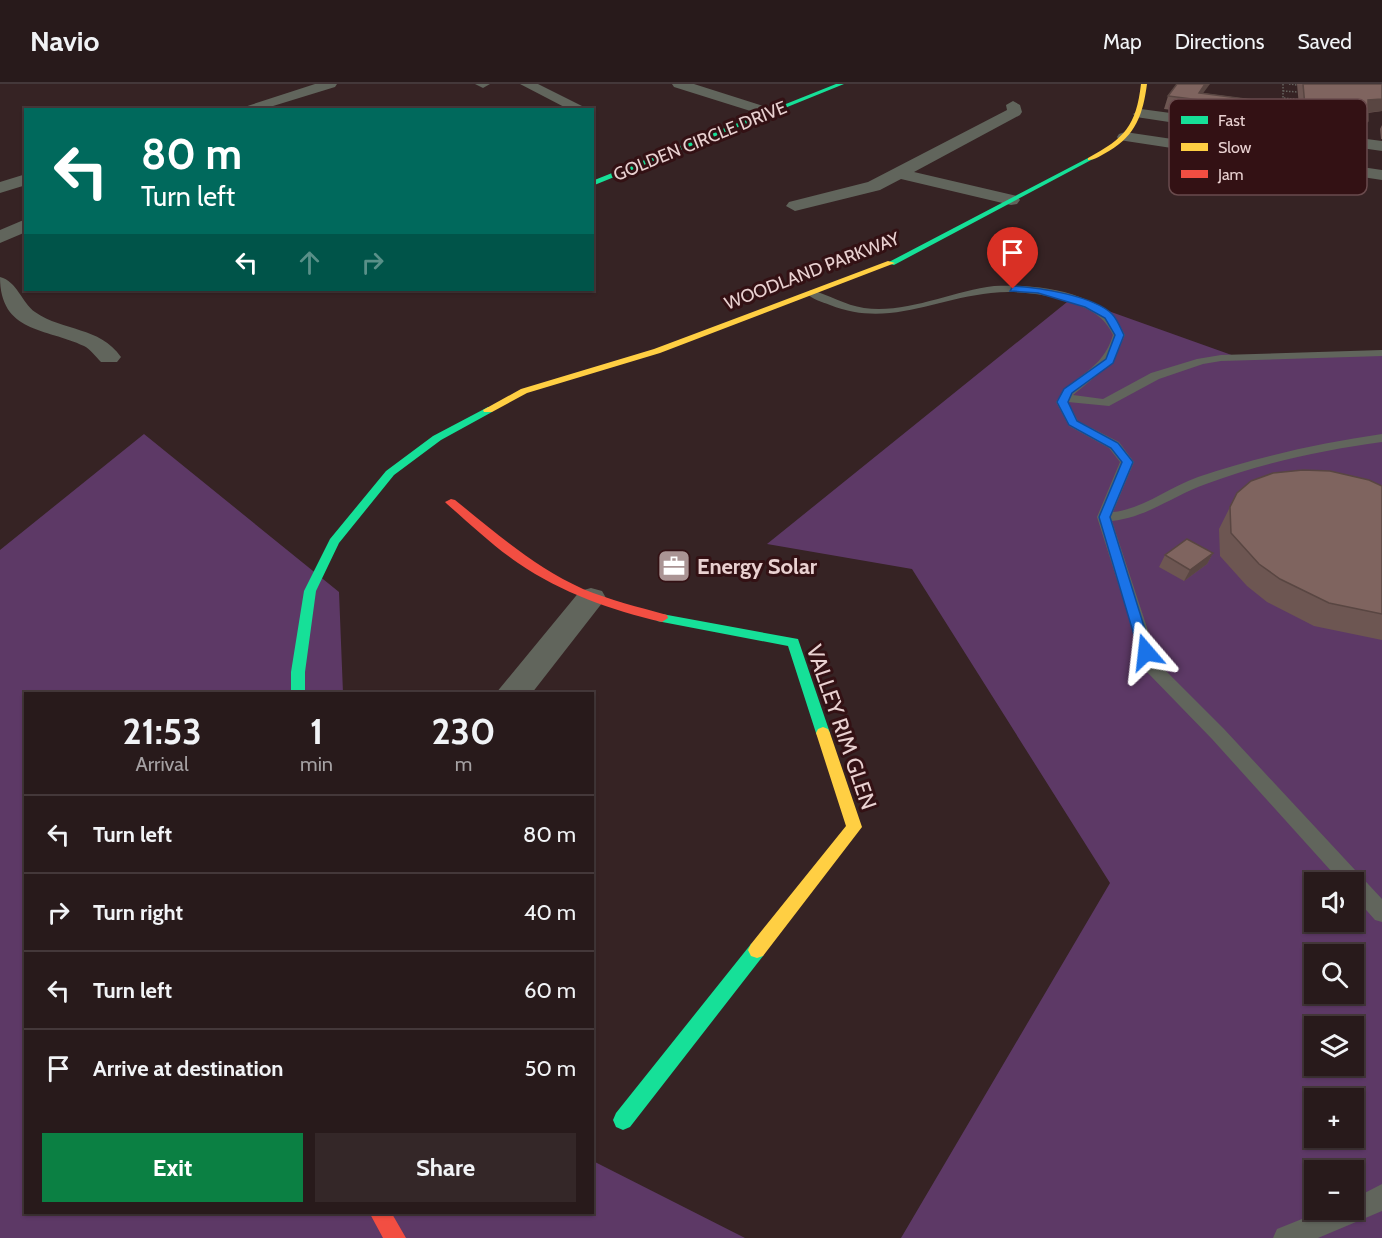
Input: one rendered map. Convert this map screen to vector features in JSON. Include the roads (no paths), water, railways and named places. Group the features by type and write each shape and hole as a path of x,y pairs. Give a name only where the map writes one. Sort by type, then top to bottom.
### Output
{"street":[{"path":"249,108 330,84"},
{"path":"527,84 579,108"},
{"path":"679,84 771,112"},
{"name":"GOLDEN CIRCLE DRIVE","path":"594,183 841,84"},
{"name":"WOODLAND PARKWAY","path":"298,692 298,672 310,591 334,542 390,473 437,438 524,391 657,351 758,311 894,262 1102,153 1125,138 1141,114 1144,84"},
{"path":"285,98 310,106"},
{"path":"795,206 874,186 1015,112 1013,105"},
{"path":"1141,114 1169,118"},
{"path":"1125,138 1169,144"},
{"path":"1367,144 1382,146"},
{"path":"899,173 1011,200"},
{"path":"1367,173 1382,175"},
{"path":"0,188 24,180"},
{"path":"0,237 14,210"},
{"path":"0,283 26,316 50,328 94,342 110,357"},
{"name":"VALLEY RIM GLEN","path":"451,502 533,568 591,598 626,610 794,642 854,827 623,1120"},
{"path":"514,692 591,598"},
{"path":"380,1214 395,1238"}],"lane":[{"path":"811,293 845,307 870,312 898,311 992,289 1039,290 1088,305 1109,316 1119,335 1117,348 1110,361 1068,391 1062,402 1072,423 1114,445 1127,462 1104,517 1152,667 1218,734 1382,913"},
{"path":"1065,397 1105,403 1155,375 1201,361 1221,358 1382,353"},
{"path":"1104,517 1140,512 1196,482 1239,469 1382,438"},
{"path":"1286,1238 1364,1207 1382,1197"}],"place":[{"name":"Energy Solar","path":"674,566"}]}
